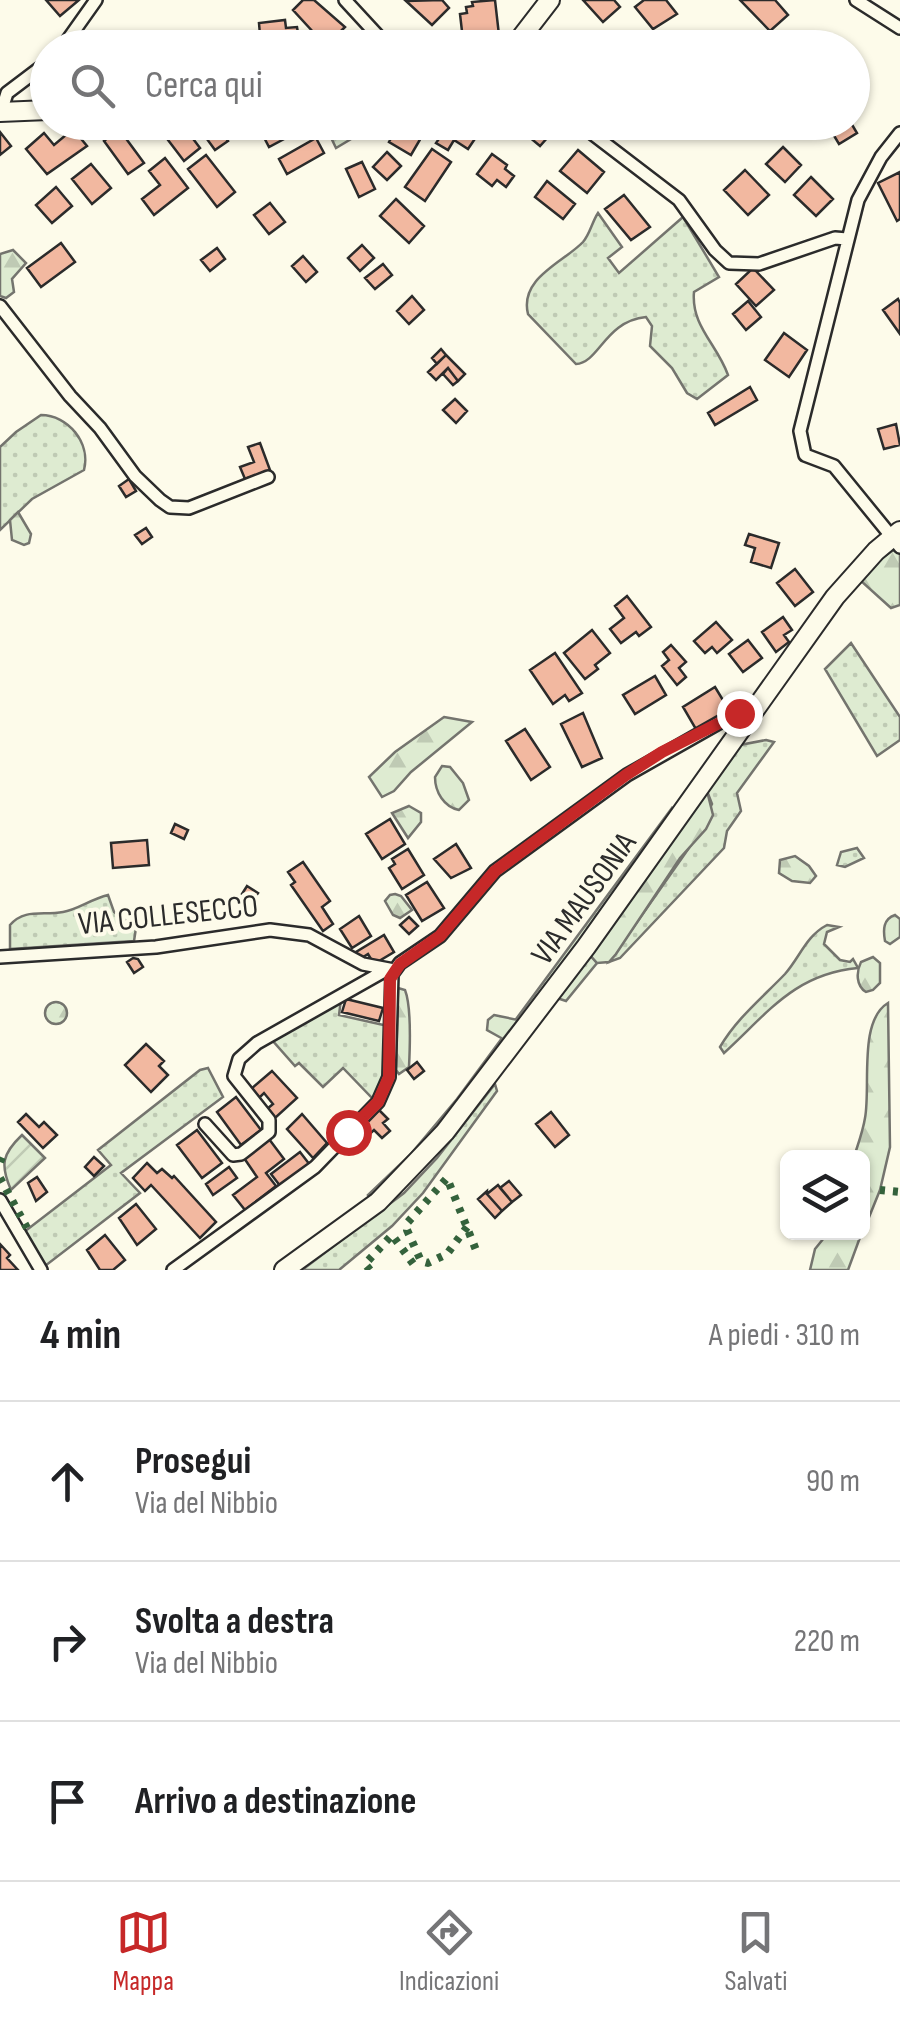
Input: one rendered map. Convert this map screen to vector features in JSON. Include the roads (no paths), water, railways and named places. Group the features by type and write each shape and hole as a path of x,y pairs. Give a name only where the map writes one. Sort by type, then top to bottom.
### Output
{"main road":[{"path":"526,30 550,0"},
{"path":"0,112 30,111"},
{"name":"VIA MAUSONIA","path":"284,1270 378,1202 445,1132 586,947 835,596 897,539"}],"street":[{"path":"75,30 96,0"},
{"path":"345,0 373,30"},
{"path":"856,0 900,28"},
{"path":"0,112 7,94 30,76"},
{"path":"897,539 834,466 808,457 800,443 803,416 847,239 868,180 900,133"},
{"path":"601,140 679,200 714,250 730,263 759,264 836,238 847,239"},
{"path":"0,306 135,476 160,500 170,506 189,508 268,478"},
{"path":"206,1124 233,1155 241,1154 269,1132 271,1123 234,1076 239,1059 257,1043 390,970 440,936 495,871 626,775 731,716 750,716"},
{"name":"VIA COLLESECCO","path":"0,957 156,947 270,930 317,938 356,961 390,970"},
{"path":"173,1270 315,1167 378,1102 389,1077 390,970"},
{"path":"0,1200 41,1270"}]}
